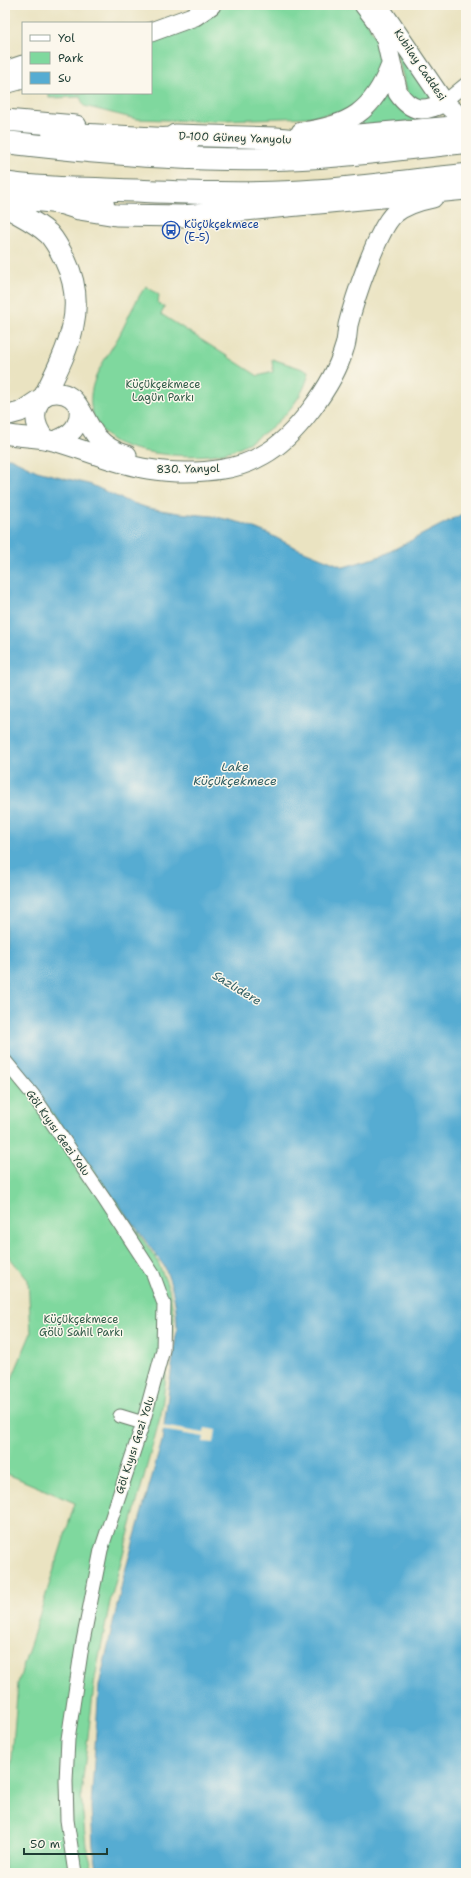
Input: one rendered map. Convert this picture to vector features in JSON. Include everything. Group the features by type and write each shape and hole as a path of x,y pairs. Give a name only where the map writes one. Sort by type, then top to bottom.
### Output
{"highway":[{"path":"5,130 156,139 192,137"},
{"path":"5,142 126,154 272,159 319,157 466,142"},
{"path":"5,183 62,188 228,193 292,192 466,175"},
{"path":"60,203 146,204 238,202 282,199 335,189"}],"main road":[{"path":"146,22 166,16 187,5"},
{"path":"152,32 195,16 212,5"},
{"name":"Kubilay Caddesi","path":"364,5 374,18 386,40 398,93 409,106 421,110 433,108 444,102"},
{"name":"Kubilay Caddesi","path":"378,5 444,102 466,120"},
{"path":"5,71 22,64"},
{"path":"276,138 292,133 346,122 358,114 374,98 383,85 391,65"},
{"path":"5,84 22,79"},
{"name":"D-100 Güney Yanyolu","path":"5,120 192,137 276,138 297,140 466,126"},
{"path":"5,198 60,203 79,209 116,215 183,216 466,191"},
{"name":"830. Yanyol","path":"5,434 49,440 148,470 190,471 230,467 243,464 264,455 281,442 312,409 328,371 338,333 348,326 366,269 384,229 394,215 411,203 466,191"},
{"path":"5,206 31,220 50,235 62,256 73,283 76,306 72,335 43,396 37,404 35,417 40,433 49,440 66,436 76,427 79,421 79,407 73,399 65,394 55,392 43,396 20,412 5,416"},
{"name":"830. Yanyol","path":"79,407 97,437 109,448 122,454 168,463 195,464 221,462 241,456 268,441 298,411 328,371"}],"street":[{"path":"444,102 466,84"},
{"name":"Göl Kıyısı Gezi Yolu","path":"5,1061 42,1108 153,1274 164,1304 163,1350 143,1424 101,1550 76,1684 68,1739 66,1780 67,1820 75,1873"},
{"path":"120,1416 143,1424"}],"green space":[{"path":"222,5 358,5 382,50 380,70 374,88 358,105 343,112 310,117 197,121 136,119 84,106 80,97 49,98 49,94 152,94 152,38 188,26"},
{"path":"393,40 431,96 428,102 409,98"},
{"path":"387,93 394,104 404,112 415,117 428,120 356,126 374,111"},
{"name":"Küçükçekmece Lagün Parkı","path":"146,286 159,295 158,303 165,307 161,314 258,376 273,372 272,359 309,371 305,385 289,411 264,433 250,442 236,449 212,455 184,456 153,453 115,442 107,436 96,422 92,411 92,387 99,369"},
{"name":"Küçükçekmece Gölü Sahil Parkı","path":"5,1048 52,1111 157,1260 169,1289 174,1318 161,1414 110,1602 95,1678 81,1795 86,1846 94,1873 5,1873 5,1846 18,1683 75,1503 5,1473 5,1395 31,1333 28,1280 5,1252"}],"water":[{"name":"Lake Küçükçekmece","path":"5,458 10,458 37,471 92,485 124,500 148,508 212,516 242,523 269,534 294,547 344,567 381,556 466,512 466,1873 98,1873 93,1846 91,1807 99,1686 124,1575 162,1441 177,1320 174,1297 164,1266 5,1048"}],"pier":[{"path":"162,1426 204,1433 205,1428 216,1430 214,1443 203,1442 204,1437 161,1430"}],"place":[{"name":"Küçükçekmece (E-5)","path":"171,230"}],"water label":[{"name":"Sazlıdere","path":"237,988"}]}
